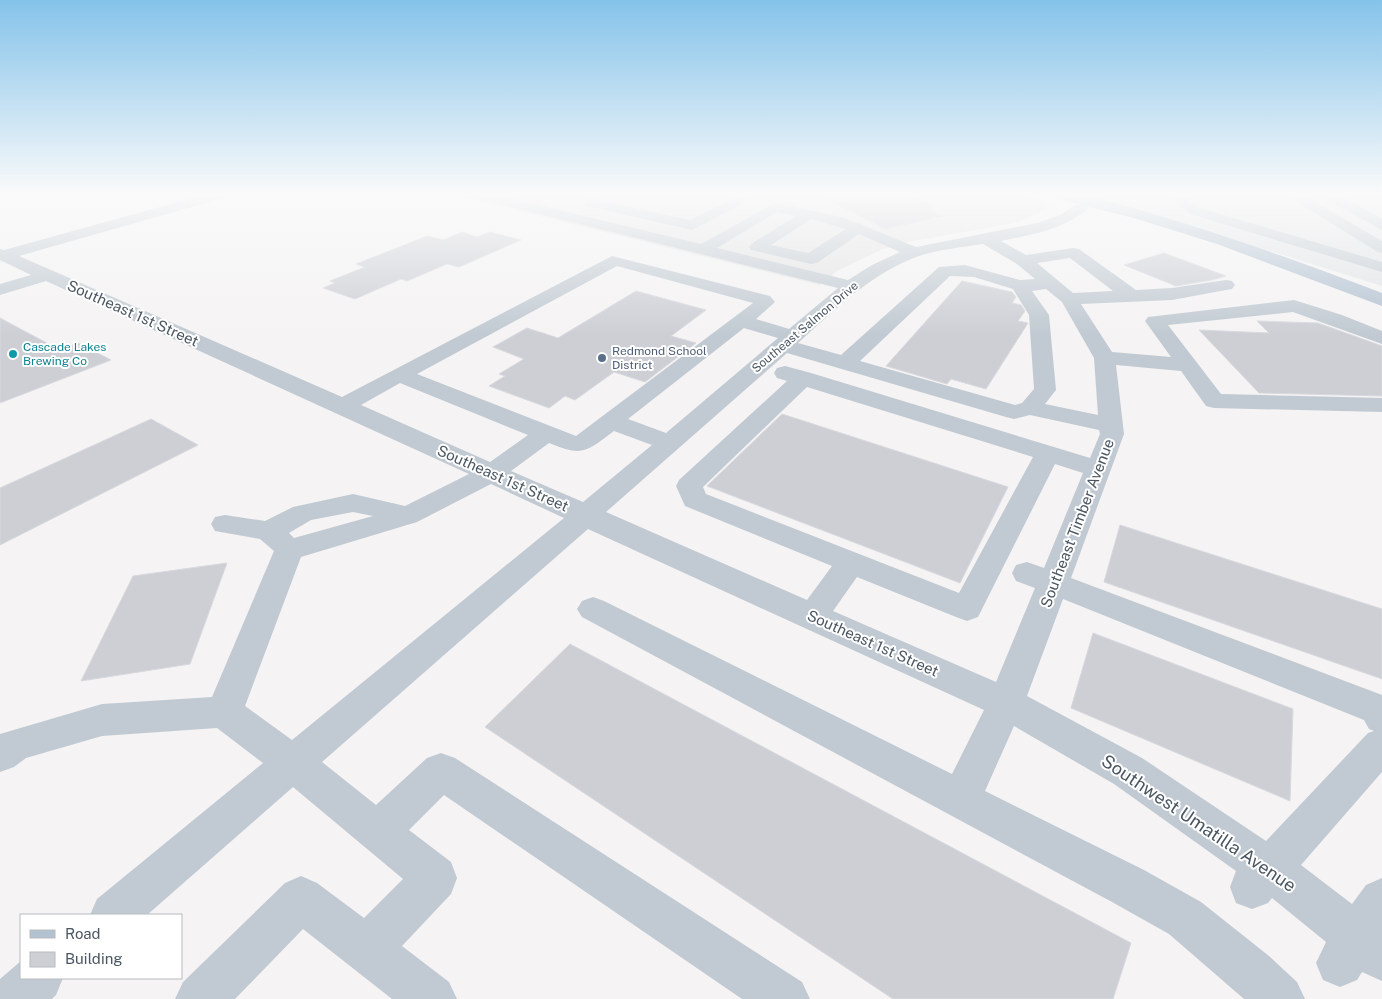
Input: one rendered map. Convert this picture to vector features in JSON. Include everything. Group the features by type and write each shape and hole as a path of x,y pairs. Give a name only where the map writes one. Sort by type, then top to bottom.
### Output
{"main road":[{"path":"1225,242 1382,300"}],"street":[{"path":"2,255 50,242"},
{"path":"669,242 851,286"},
{"path":"703,250 717,242"},
{"path":"766,242 758,247 811,259 837,242"},
{"path":"891,242 916,252"},
{"name":"Southeast Salmon Drive","path":"114,914 586,515 851,286 887,262 916,252 968,242"},
{"name":"Southeast Timber Avenue","path":"961,799 1006,703 1112,434 1105,358 1069,299 1023,260 991,242"},
{"path":"1297,242 1382,267"},
{"path":"1023,260 1073,253 1133,297"},
{"name":"Southeast 1st Street","path":"2,255 1006,703"},
{"path":"342,406 399,375 612,261 766,302 580,444 573,444 399,375"},
{"path":"845,363 945,271 963,269 1001,278 1020,286 1049,283"},
{"path":"0,290 48,275"},
{"path":"1069,299 1172,294 1226,285"},
{"path":"1020,286 1040,315 1045,390 1030,408"},
{"path":"1382,338 1335,319 1294,306 1155,321 1214,401 1382,405"},
{"path":"741,322 845,363 1014,412 1030,408 1111,425"},
{"path":"1105,358 1186,365"},
{"path":"759,365 1098,468"},
{"path":"802,378 689,486 695,500 967,609 1048,453"},
{"path":"610,421 670,443"},
{"path":"225,524 279,540 408,516 492,473 546,433"},
{"path":"224,712 279,540"},
{"path":"813,616 850,562"},
{"path":"1027,573 1378,709 1382,718"},
{"path":"593,609 1128,886 1185,918 1252,973 1280,999"},
{"name":"Southwest Umatilla Avenue","path":"1006,703 1128,771 1280,876 1361,960"},
{"path":"0,755 15,745 102,720 224,712 293,763 434,878 368,948"},
{"path":"1252,887 1382,744"},
{"path":"376,832 441,771 785,999"},
{"path":"200,999 301,899 368,948 431,999"},
{"path":"1361,960 1382,901"},
{"path":"14,999 38,979"}],"shaded area":[{"path":"643,242 910,242 881,250 837,271 820,285"},
{"path":"1241,242 1382,242 1382,286"}],"building":[{"path":"413,242 517,242 459,267 447,264 407,281 401,279 355,299 323,288 335,283 330,281 365,267 356,264"},
{"path":"1164,253 1226,276 1176,286 1124,265"},
{"path":"962,281 1012,292 1016,297 1012,303 1021,305 1025,311 1018,321 1028,323 986,389 951,379 947,384 886,366"},
{"name":"Redmond School District","path":"636,291 706,310 671,336 696,343 645,382 614,372 575,400 565,396 549,408 489,386 505,376 499,374 524,359 493,347 527,328 558,338"},
{"path":"0,318 60,350 78,343 111,360 0,403"},
{"path":"1257,321 1318,323 1382,346 1382,396 1259,393 1199,330 1269,333"},
{"path":"782,414 1008,487 960,583 707,486"},
{"path":"151,419 198,445 0,545 0,488"},
{"path":"1120,525 1382,609 1382,679 1104,582"},
{"path":"227,563 190,664 81,681 133,576"},
{"path":"1093,633 1293,709 1290,801 1071,708"},
{"path":"570,644 1131,943 1113,999 893,999 485,727"}],"place":[{"name":"Cascade Lakes Brewing Co","path":"13,354"},
{"name":"Redmond School District","path":"602,358"}]}
